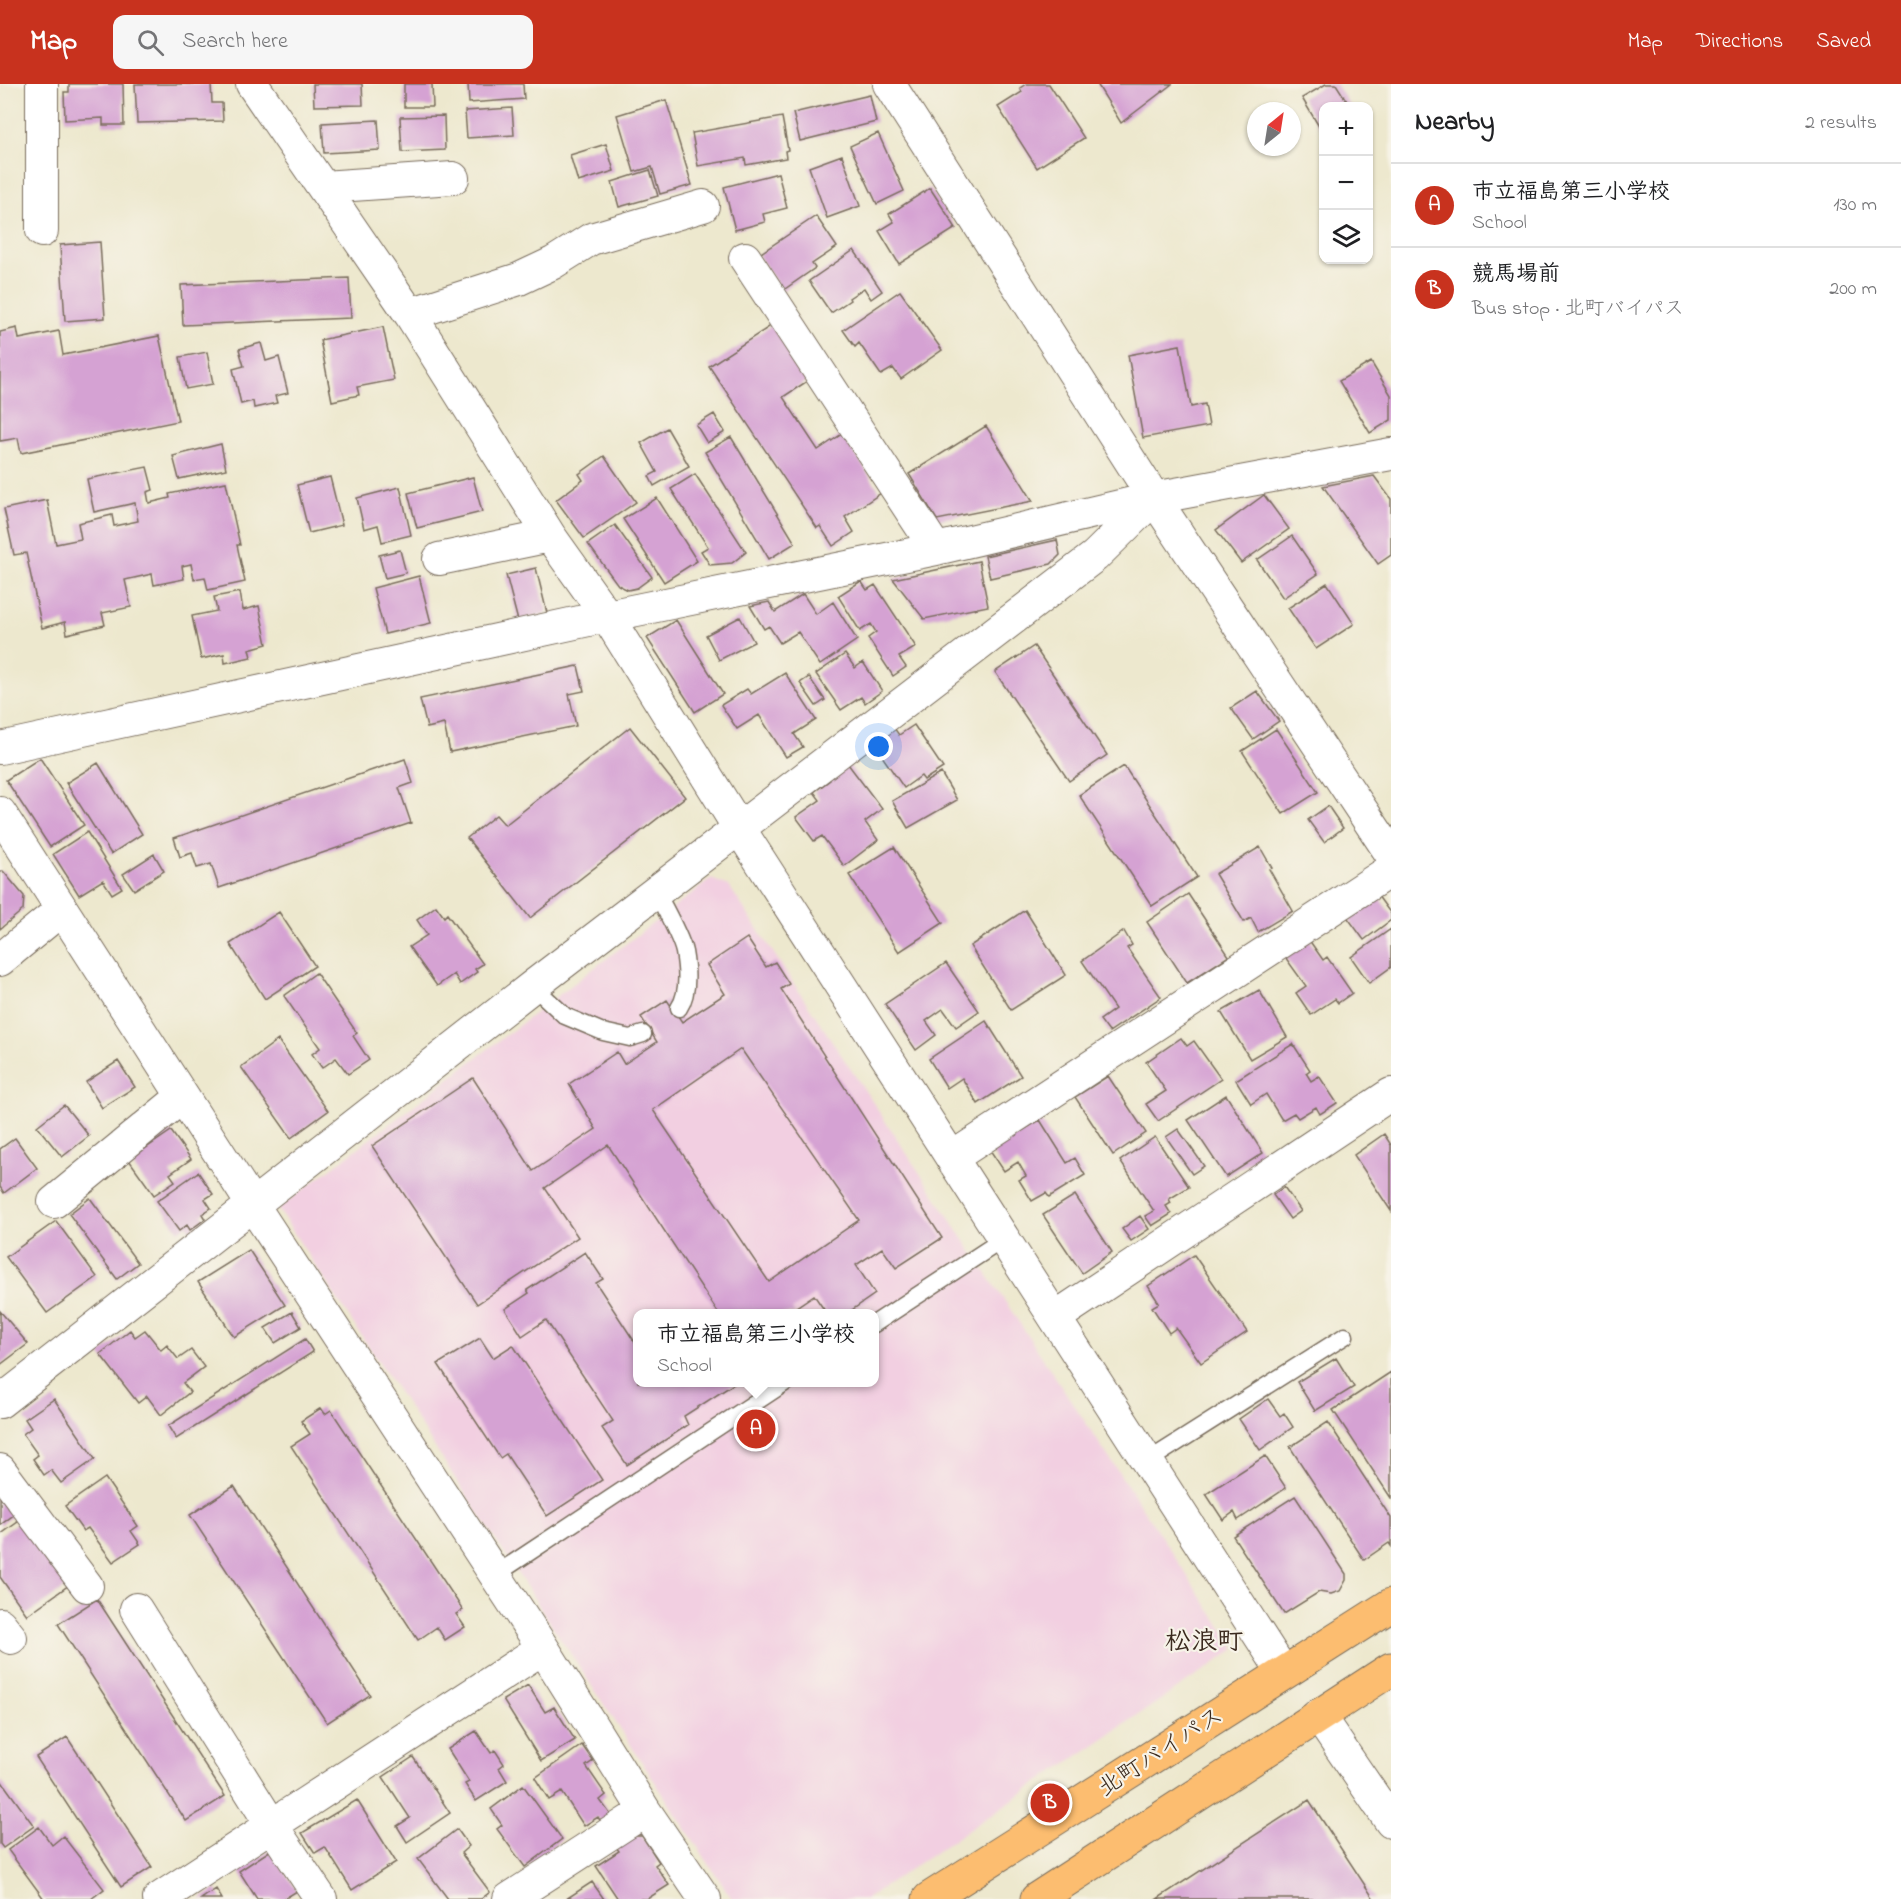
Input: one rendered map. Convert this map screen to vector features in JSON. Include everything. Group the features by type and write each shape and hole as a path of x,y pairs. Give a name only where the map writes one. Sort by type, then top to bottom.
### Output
{"highway":[{"name":"北町バイパス","path":"929,1899 1391,1605"},
{"path":"1037,1899 1391,1669"}],"street":[{"path":"42,84 42,231"},
{"path":"252,84 410,314 550,536 607,616 739,828 1283,1672"},
{"path":"889,84 1154,498 1391,854"},
{"path":"323,187 453,178"},
{"path":"410,314 519,279 553,263 591,239 703,206"},
{"path":"745,258 936,549"},
{"path":"0,748 607,616 936,549 1154,498 1391,454"},
{"path":"0,1402 533,986 1095,556 1154,498"},
{"path":"439,559 550,536"},
{"path":"0,813 182,1097 705,1899"},
{"path":"953,1157 1391,870"},
{"path":"0,960 62,909"},
{"path":"1056,1317 1391,1094"},
{"path":"54,1202 182,1097"},
{"path":"0,1470 87,1586"},
{"path":"135,1609 272,1826 321,1899"},
{"path":"159,1899 543,1648"},
{"path":"1318,1715 1391,1822"},
{"path":"509,1899 645,1810"}],"lane":[{"path":"656,892 684,951 687,987 679,1008"},
{"path":"533,986 565,1016 603,1032 630,1038 643,1034"},
{"path":"879,1321 1005,1238"},
{"path":"1148,1461 1345,1336"},
{"path":"495,1575 780,1387"}],"shaded area":[{"path":"711,879 729,886 1236,1649 866,1899 732,1899 278,1209"}],"building":[{"path":"69,84 123,84 124,125 103,125 103,118 65,120 64,92 69,92"},
{"path":"135,84 211,84 212,103 222,103 223,121 137,123"},
{"path":"313,84 362,84 363,105 314,106"},
{"path":"404,84 432,84 433,107 404,107"},
{"path":"468,84 523,84 524,99 469,103"},
{"path":"1026,84 1049,84 1084,138 1037,168 998,107 1022,92 1020,88"},
{"path":"1097,84 1172,84 1121,123"},
{"path":"1326,84 1336,84 1347,102 1319,102 1319,127 1302,98"},
{"path":"870,95 876,122 800,141 793,113"},
{"path":"666,100 692,185 660,194 652,167 634,172 617,115"},
{"path":"512,108 514,135 467,138 465,111"},
{"path":"444,116 445,150 402,152 400,117"},
{"path":"782,117 788,150 785,151 786,158 746,165 745,158 698,166 692,133"},
{"path":"378,120 380,150 324,153 322,123"},
{"path":"878,133 904,191 877,204 850,146"},
{"path":"606,144 614,171 578,182 570,155"},
{"path":"842,155 860,206 827,218 809,167"},
{"path":"650,170 658,196 619,207 612,182"},
{"path":"778,173 787,208 763,214 765,222 735,230 724,187"},
{"path":"930,188 956,228 899,264 879,231 894,222 889,214"},
{"path":"816,216 837,247 812,264 815,268 782,291 758,255"},
{"path":"100,242 105,318 65,321 60,245"},
{"path":"854,250 882,291 871,299 864,288 831,313 809,281"},
{"path":"349,278 351,318 183,325 181,285"},
{"path":"900,291 942,350 901,379 893,368 881,375 859,343 855,347 843,330"},
{"path":"772,325 809,380 783,397 818,450 842,434 881,493 845,517 854,532 833,546 820,526 817,528 709,366"},
{"path":"383,327 394,380 357,387 359,395 332,401 320,340"},
{"path":"17,328 19,339 59,331 63,355 159,336 178,421 21,453 18,438 0,441 0,332"},
{"path":"261,343 266,361 279,357 288,393 275,396 277,403 254,408 253,401 241,404 233,369 244,366 239,349"},
{"path":"1180,345 1191,407 1205,404 1209,426 1143,438 1128,355"},
{"path":"207,352 213,384 186,389 180,357"},
{"path":"1371,362 1391,395 1391,420 1370,433 1339,381"},
{"path":"714,414 725,432 707,443 696,425"},
{"path":"986,426 1033,501 937,520 909,474"},
{"path":"667,428 689,466 654,486 649,476 657,472 641,443"},
{"path":"731,437 795,543 769,559 705,452"},
{"path":"221,444 226,469 179,479 173,456"},
{"path":"604,456 636,502 584,538 556,500 583,480 579,474"},
{"path":"147,467 153,490 147,492 149,503 170,498 169,494 226,482 240,545 237,545 245,582 208,590 205,577 194,579 191,564 182,566 184,579 154,585 152,574 125,580 131,607 102,613 105,625 67,634 65,622 42,628 26,553 14,555 4,509 47,500 56,544 81,539 78,523 112,515 114,526 138,521 135,503 94,512 87,479"},
{"path":"695,474 746,552 732,563 710,565 701,551 708,547 671,489"},
{"path":"1374,476 1391,499 1391,555 1378,564 1323,486"},
{"path":"330,477 342,525 309,533 297,485"},
{"path":"473,477 482,512 417,528 408,493"},
{"path":"400,487 411,535 382,542 378,525 364,529 357,498"},
{"path":"1264,495 1289,529 1241,563 1216,530"},
{"path":"657,498 697,561 664,582 623,519"},
{"path":"615,525 652,577 637,588 628,590 618,585 588,544"},
{"path":"1292,536 1318,574 1283,598 1257,560"},
{"path":"1057,540 1060,555 1051,564 990,578 985,556"},
{"path":"400,550 406,573 385,578 379,555"},
{"path":"979,561 988,606 924,619 893,579"},
{"path":"536,568 547,613 518,621 506,575"},
{"path":"419,576 431,623 385,634 373,588"},
{"path":"861,581 867,590 875,585 916,647 899,657 906,667 893,676 868,638 876,632 871,624 860,631 838,596"},
{"path":"1327,583 1354,624 1316,649 1288,608"},
{"path":"240,592 243,610 259,606 267,644 249,649 251,657 225,663 224,654 201,659 192,616 217,611 214,597"},
{"path":"803,594 816,614 833,602 857,640 820,665 798,632 780,643 769,626 764,629 750,606 769,602 775,612"},
{"path":"740,617 754,642 719,660 706,635"},
{"path":"676,620 723,694 695,712 647,638"},
{"path":"1034,646 1107,755 1069,781 995,672"},
{"path":"845,654 855,668 863,662 882,691 865,703 861,697 841,710 816,674"},
{"path":"578,666 584,691 569,694 576,726 450,752 444,724 427,728 420,699"},
{"path":"785,673 816,720 794,734 803,747 786,757 759,715 737,729 721,705 747,689 751,694"},
{"path":"809,677 825,700 816,706 800,683"},
{"path":"1257,691 1279,721 1253,739 1231,708"},
{"path":"914,725 943,768 924,780 921,776 904,788 873,743 894,728 899,735"},
{"path":"630,727 685,797 530,918 467,838 496,815 505,825"},
{"path":"1276,729 1318,792 1283,814 1242,751"},
{"path":"40,758 84,825 50,847 6,780"},
{"path":"405,759 413,783 399,788 411,823 219,888 211,864 197,868 192,853 180,857 174,838"},
{"path":"98,763 142,834 111,854 66,783"},
{"path":"848,764 882,809 865,822 878,840 844,866 822,836 814,841 796,817 820,800 814,792"},
{"path":"1124,766 1197,877 1152,906 1079,795"},
{"path":"941,773 957,800 908,828 892,801"},
{"path":"1328,806 1343,828 1324,842 1308,820"},
{"path":"87,832 122,888 112,894 103,880 79,895 53,854"},
{"path":"894,847 943,923 899,952 849,875"},
{"path":"1260,847 1272,868 1269,869 1293,911 1258,932 1251,918 1244,922 1215,874"},
{"path":"154,854 164,871 134,890 123,874"},
{"path":"3,871 24,896 23,910 0,929 0,873"},
{"path":"1375,892 1391,914 1391,920 1364,940 1345,914"},
{"path":"1188,894 1229,956 1187,983 1147,922"},
{"path":"436,906 444,917 447,914 483,964 475,969 477,972 460,984 454,974 437,986 409,947 427,935 417,920"},
{"path":"1025,910 1066,975 1011,1010 970,946"},
{"path":"279,912 315,966 265,999 230,944"},
{"path":"1391,929 1391,967 1369,983 1351,957"},
{"path":"1124,931 1132,945 1127,948 1161,997 1109,1032 1100,1020 1115,1009 1082,961"},
{"path":"747,938 766,967 775,962 789,984 781,989 942,1238 896,1268 882,1248 856,1265 875,1294 853,1309 824,1309 814,1295 793,1309 716,1309 608,1145 545,1188 578,1237 477,1304 372,1146 473,1078 533,1171 596,1129 569,1084 617,1052 624,1064 657,1042 641,1017 667,1000 682,1022 725,994 707,965","holes":["741,1049 859,1220 769,1282 653,1110"]},
{"path":"1309,940 1323,960 1327,957 1352,993 1338,1003 1335,999 1311,1015 1296,993 1306,986 1285,957"},
{"path":"946,963 979,1011 956,1027 943,1009 926,1021 936,1035 916,1050 885,1004"},
{"path":"316,973 357,1033 353,1036 369,1060 348,1074 336,1058 322,1068 312,1054 320,1048 284,996"},
{"path":"1259,990 1287,1037 1250,1059 1221,1012"},
{"path":"986,1021 1021,1076 978,1104 962,1078 947,1088 929,1059"},
{"path":"1181,1038 1187,1046 1194,1041 1221,1079 1158,1121 1146,1104 1166,1091 1146,1062"},
{"path":"278,1040 328,1111 291,1138 241,1067"},
{"path":"1293,1044 1310,1070 1306,1073 1311,1081 1319,1076 1337,1103 1320,1114 1316,1107 1298,1118 1294,1113 1282,1120 1266,1094 1251,1104 1236,1080"},
{"path":"118,1061 135,1087 102,1108 86,1082"},
{"path":"1108,1076 1146,1133 1113,1155 1075,1097"},
{"path":"1226,1095 1263,1153 1226,1177 1188,1120"},
{"path":"64,1105 89,1136 62,1157 37,1126"},
{"path":"1040,1120 1067,1163 1075,1158 1085,1175 1049,1197 1046,1193 1032,1201 1019,1180 1026,1176 1018,1162 1004,1171 990,1150"},
{"path":"1178,1129 1204,1166 1192,1174 1166,1137"},
{"path":"171,1131 191,1159 170,1174 175,1181 154,1195 129,1160"},
{"path":"1384,1134 1391,1145 1391,1211 1354,1155"},
{"path":"1155,1137 1189,1187 1169,1199 1171,1203 1166,1206 1171,1214 1152,1226 1145,1216 1154,1211 1120,1161"},
{"path":"15,1138 37,1168 4,1193 0,1187 0,1149"},
{"path":"198,1172 213,1194 205,1199 211,1208 202,1214 205,1219 190,1230 187,1225 179,1231 157,1201"},
{"path":"1284,1187 1301,1211 1290,1219 1273,1195"},
{"path":"1075,1195 1112,1252 1082,1273 1043,1215"},
{"path":"90,1198 138,1263 117,1279 69,1214"},
{"path":"1140,1216 1149,1229 1131,1241 1122,1229"},
{"path":"56,1221 97,1277 47,1313 6,1257"},
{"path":"249,1250 285,1305 234,1337 198,1282"},
{"path":"585,1252 603,1279 596,1283 633,1339 633,1387 729,1387 684,1416 688,1425 627,1465 602,1428 613,1421 546,1320 522,1336 505,1309 529,1293 527,1290"},
{"path":"1194,1255 1247,1332 1201,1363 1176,1328 1169,1333 1152,1307 1159,1303 1148,1286"},
{"path":"0,1311 28,1344 0,1365"},
{"path":"292,1312 301,1327 275,1343 265,1328"},
{"path":"130,1330 135,1337 145,1330 161,1350 167,1345 178,1359 191,1350 204,1367 183,1383 190,1392 161,1415 147,1396 138,1403 100,1354"},
{"path":"480,1338 493,1358 513,1345 602,1480 547,1516 506,1454 500,1458 438,1364"},
{"path":"305,1339 313,1352 176,1439 168,1426"},
{"path":"1336,1358 1354,1387 1315,1411 1297,1382"},
{"path":"1391,1372 1391,1498 1333,1410"},
{"path":"54,1399 95,1459 61,1483 51,1470 44,1475 33,1459 38,1455 23,1434 31,1428 25,1419"},
{"path":"1268,1399 1280,1416 1284,1413 1293,1427 1260,1450 1239,1419"},
{"path":"321,1408 325,1414 331,1410 463,1610 456,1614 465,1627 445,1640 437,1627 418,1640 291,1446 310,1434 301,1421"},
{"path":"1328,1422 1391,1518 1391,1546 1389,1543 1364,1560 1290,1447"},
{"path":"1265,1456 1286,1488 1238,1520 1234,1512 1223,1520 1206,1494"},
{"path":"105,1478 138,1526 131,1531 140,1544 113,1562 88,1528 83,1531 65,1506"},
{"path":"234,1486 370,1695 327,1723 190,1515"},
{"path":"0,1493 15,1514 0,1525"},
{"path":"1295,1496 1346,1574 1346,1580 1340,1591 1331,1594 1319,1592 1284,1614 1233,1536"},
{"path":"22,1519 69,1585 27,1615 0,1577 0,1535"},
{"path":"97,1599 225,1796 186,1821 58,1624"},
{"path":"528,1685 545,1712 554,1707 575,1740 541,1761 503,1700"},
{"path":"476,1731 491,1753 495,1750 504,1764 499,1768 507,1781 476,1801 465,1784 469,1782 448,1749"},
{"path":"67,1737 152,1867 121,1887 36,1757"},
{"path":"582,1745 593,1761 586,1766 606,1795 600,1800 611,1815 601,1822 598,1817 584,1826 562,1792 549,1800 535,1778"},
{"path":"413,1757 450,1813 407,1842 397,1826 410,1818 383,1777"},
{"path":"0,1779 34,1826 3,1848 0,1844"},
{"path":"523,1785 562,1839 525,1867 497,1829 502,1825 491,1809"},
{"path":"357,1800 396,1862 352,1890 325,1847 315,1853 302,1833"},
{"path":"1309,1800 1374,1899 1157,1899"},
{"path":"39,1827 52,1845 63,1836 104,1889 91,1899 44,1899 8,1850"},
{"path":"457,1829 469,1846 461,1853 490,1892 481,1899 448,1899 418,1859"},
{"path":"626,1836 642,1836 659,1862 655,1865 669,1885 647,1899 618,1899 596,1866 619,1851 614,1844"},
{"path":"271,1850 297,1891 284,1899 257,1899 239,1871"},
{"path":"592,1882 604,1899 566,1899"},
{"path":"216,1889 222,1899 201,1899"}],"place":[{"name":"市立福島第三小学校","path":"756,1429"},
{"name":"競馬場前","path":"1050,1803"}],"district":[{"name":"松浪町","path":"1204,1640"}]}
